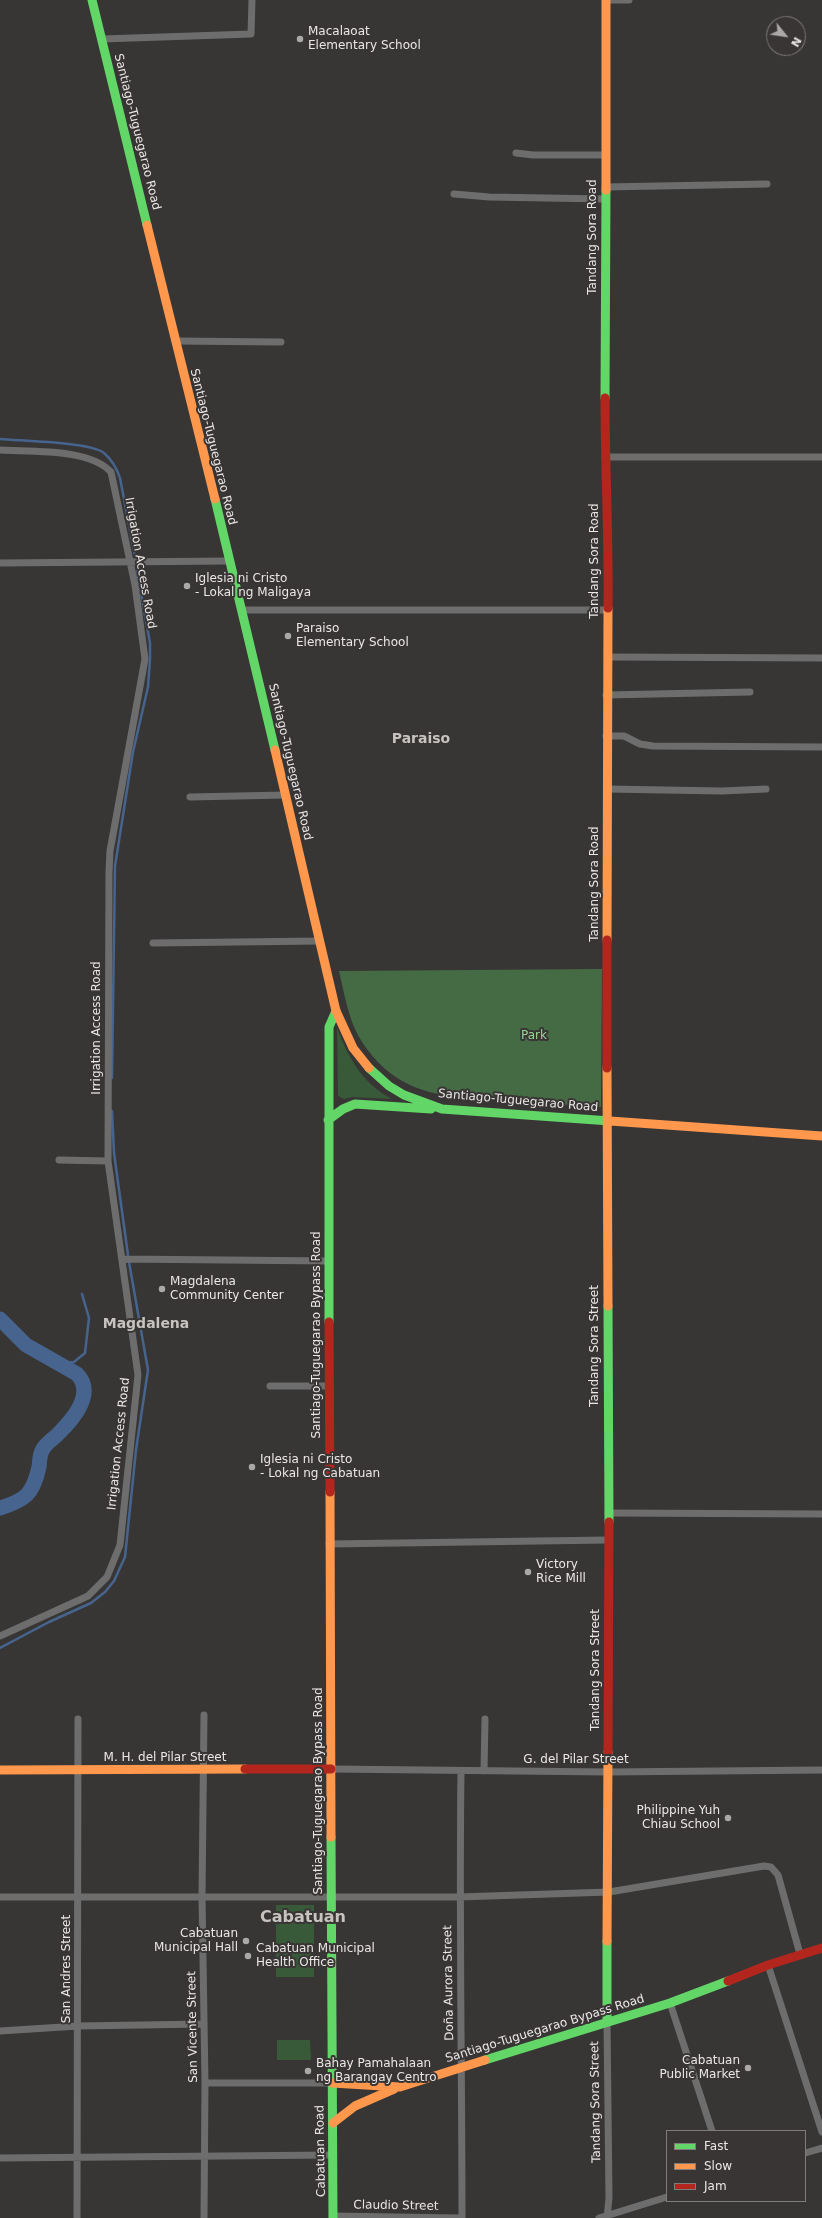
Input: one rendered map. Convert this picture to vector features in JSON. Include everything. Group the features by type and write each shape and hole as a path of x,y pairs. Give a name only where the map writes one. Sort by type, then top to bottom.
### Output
{"main road":[{"name":"Santiago-Tuguegarao Road","path":"92,0 242,610 336,1011 353,1049 375,1076 384,1084 401,1093 442,1109 822,1136"},
{"name":"Tandang Sora Road","path":"606,0 605,457 609,537 608,657 606,695 606,1121"},
{"name":"Santiago-Tuguegarao Bypass Road","path":"336,1011 329,1026 328,1120 332,2083 400,2087 607,2021 670,2003 768,1965 822,1948"},
{"path":"328,1120 343,1109 355,1104 411,1109 442,1109"},
{"name":"Tandang Sora Street","path":"606,1121 608,1513 607,2021"},
{"name":"M. H. del Pilar Street","path":"0,1770 331,1769"},
{"name":"Cabatuan Road","path":"332,2083 333,2217"},
{"path":"333,2123 354,2106 369,2098 400,2087"}],"street":[{"path":"102,39 251,34 252,0"},
{"path":"606,0 629,0"},
{"path":"516,153 533,155 605,155"},
{"path":"605,187 767,184"},
{"path":"454,194 489,197 605,199"},
{"path":"175,341 281,342"},
{"name":"Irrigation Access Road","path":"0,450 64,454 93,459 104,464 111,472 140,614 145,660 110,851 108,1161 138,1375 121,1537 117,1554 107,1577 88,1596 0,1636"},
{"path":"605,457 822,457"},
{"path":"0,563 229,561"},
{"path":"242,610 608,610"},
{"path":"608,657 822,658"},
{"path":"606,695 750,692"},
{"path":"606,736 624,736 640,744 653,746 822,747"},
{"path":"607,789 722,792 766,789"},
{"path":"190,797 285,795"},
{"path":"153,943 320,941"},
{"path":"59,1160 108,1161"},
{"path":"122,1259 329,1261"},
{"path":"270,1386 329,1386"},
{"path":"608,1513 822,1514"},
{"path":"329,1544 608,1540"},
{"name":"San Vicente Street","path":"204,1715 202,1770 202,1896 205,2083 203,2155 204,2218"},
{"name":"San Andres Street","path":"77,2218 78,1719"},
{"path":"484,1771 485,1719"},
{"name":"G. del Pilar Street","path":"331,1769 608,1772 822,1770"},
{"name":"Doña Aurora Street","path":"461,1771 459,1897 460,2024 462,2067 462,2218"},
{"path":"0,1897 459,1897 608,1892 764,1866 771,1867 778,1875 800,1954"},
{"path":"768,1965 822,2132"},
{"path":"670,2003 712,2130"},
{"name":"Tandang Sora Street","path":"607,2021 609,2198 607,2217"},
{"path":"0,2031 78,2026 204,2024"},
{"path":"205,2083 332,2083"},
{"path":"806,2153 822,2148"},
{"path":"0,2158 332,2154"},
{"path":"599,2218 607,2217 666,2197"},
{"name":"Claudio Street","path":"333,2217 458,2218"}],"green space":[{"name":"Park","path":"602,969 601,1107 463,1098 442,1095 405,1083 389,1072 373,1057 359,1037 349,1013 339,971"},
{"path":"337,1028 346,1050 358,1069 372,1086 392,1099 352,1097 344,1099 338,1096"},
{"path":"276,1905 314,1905 314,1977 276,1977"},
{"path":"277,2040 310,2040 311,2060 277,2060"}],"waterway":[{"path":"0,439 85,446 104,453 114,464 120,478 135,556"},
{"path":"112,1078 115,866 133,752 148,687 150,659 150,643 137,571"},
{"path":"112,1111 114,1153 128,1255"},
{"path":"0,1648 49,1622 91,1603 105,1592 114,1581 125,1557 136,1450 148,1370 129,1262"},
{"path":"59,1363 74,1362 85,1353 89,1318 82,1294"},
{"path":"0,1319 26,1345 77,1374 82,1381 84,1389 83,1397 76,1413 42,1451 37,1476 31,1490 22,1499 0,1508"}],"traffic: fast":[{"path":"92,0 147,225"},
{"path":"605,398 606,190"},
{"path":"215,499 275,750"},
{"path":"329,1322 329,1027 336,1011"},
{"path":"369,1068 389,1086 404,1095 442,1109 610,1121"},
{"path":"328,1120 343,1109 355,1104 431,1109"},
{"path":"608,1306 609,1522"},
{"path":"331,1837 333,2218"},
{"path":"607,1941 607,2021"},
{"path":"485,2060 670,2003 728,1981"}],"traffic: slow":[{"path":"606,0 606,190"},
{"path":"147,225 215,499"},
{"path":"607,940 608,608"},
{"path":"275,750 336,1011 353,1048 369,1068"},
{"path":"607,1068 608,1306"},
{"path":"610,1121 822,1136"},
{"path":"330,1492 331,1837"},
{"path":"607,1941 608,1752"},
{"path":"0,1770 245,1769"},
{"path":"332,2083 400,2087 485,2060"},
{"path":"333,2123 355,2106 394,2089"}],"traffic: jam":[{"path":"605,398 608,608"},
{"path":"607,940 607,1068"},
{"path":"329,1322 330,1492"},
{"path":"608,1752 609,1522"},
{"path":"245,1769 331,1769"},
{"path":"728,1981 768,1965 822,1948"}],"place":[{"name":"Macalaoat Elementary School","path":"300,39"},
{"name":"Iglesia ni Cristo - Lokal ng Maligaya","path":"187,586"},
{"name":"Paraiso Elementary School","path":"288,636"},
{"name":"Magdalena Community Center","path":"162,1289"},
{"name":"Iglesia ni Cristo - Lokal ng Cabatuan","path":"252,1467"},
{"name":"Victory Rice Mill","path":"528,1572"},
{"name":"Philippine Yuh Chiau School","path":"728,1818"},
{"name":"Cabatuan Municipal Hall","path":"246,1941"},
{"name":"Cabatuan Municipal Health Office","path":"248,1956"},
{"name":"Cabatuan Public Market","path":"748,2068"},
{"name":"Bahay Pamahalaan ng Barangay Centro","path":"308,2071"}],"district":[{"name":"Paraiso","path":"421,739"},
{"name":"Magdalena","path":"146,1324"},
{"name":"Cabatuan","path":"303,1918"}]}
